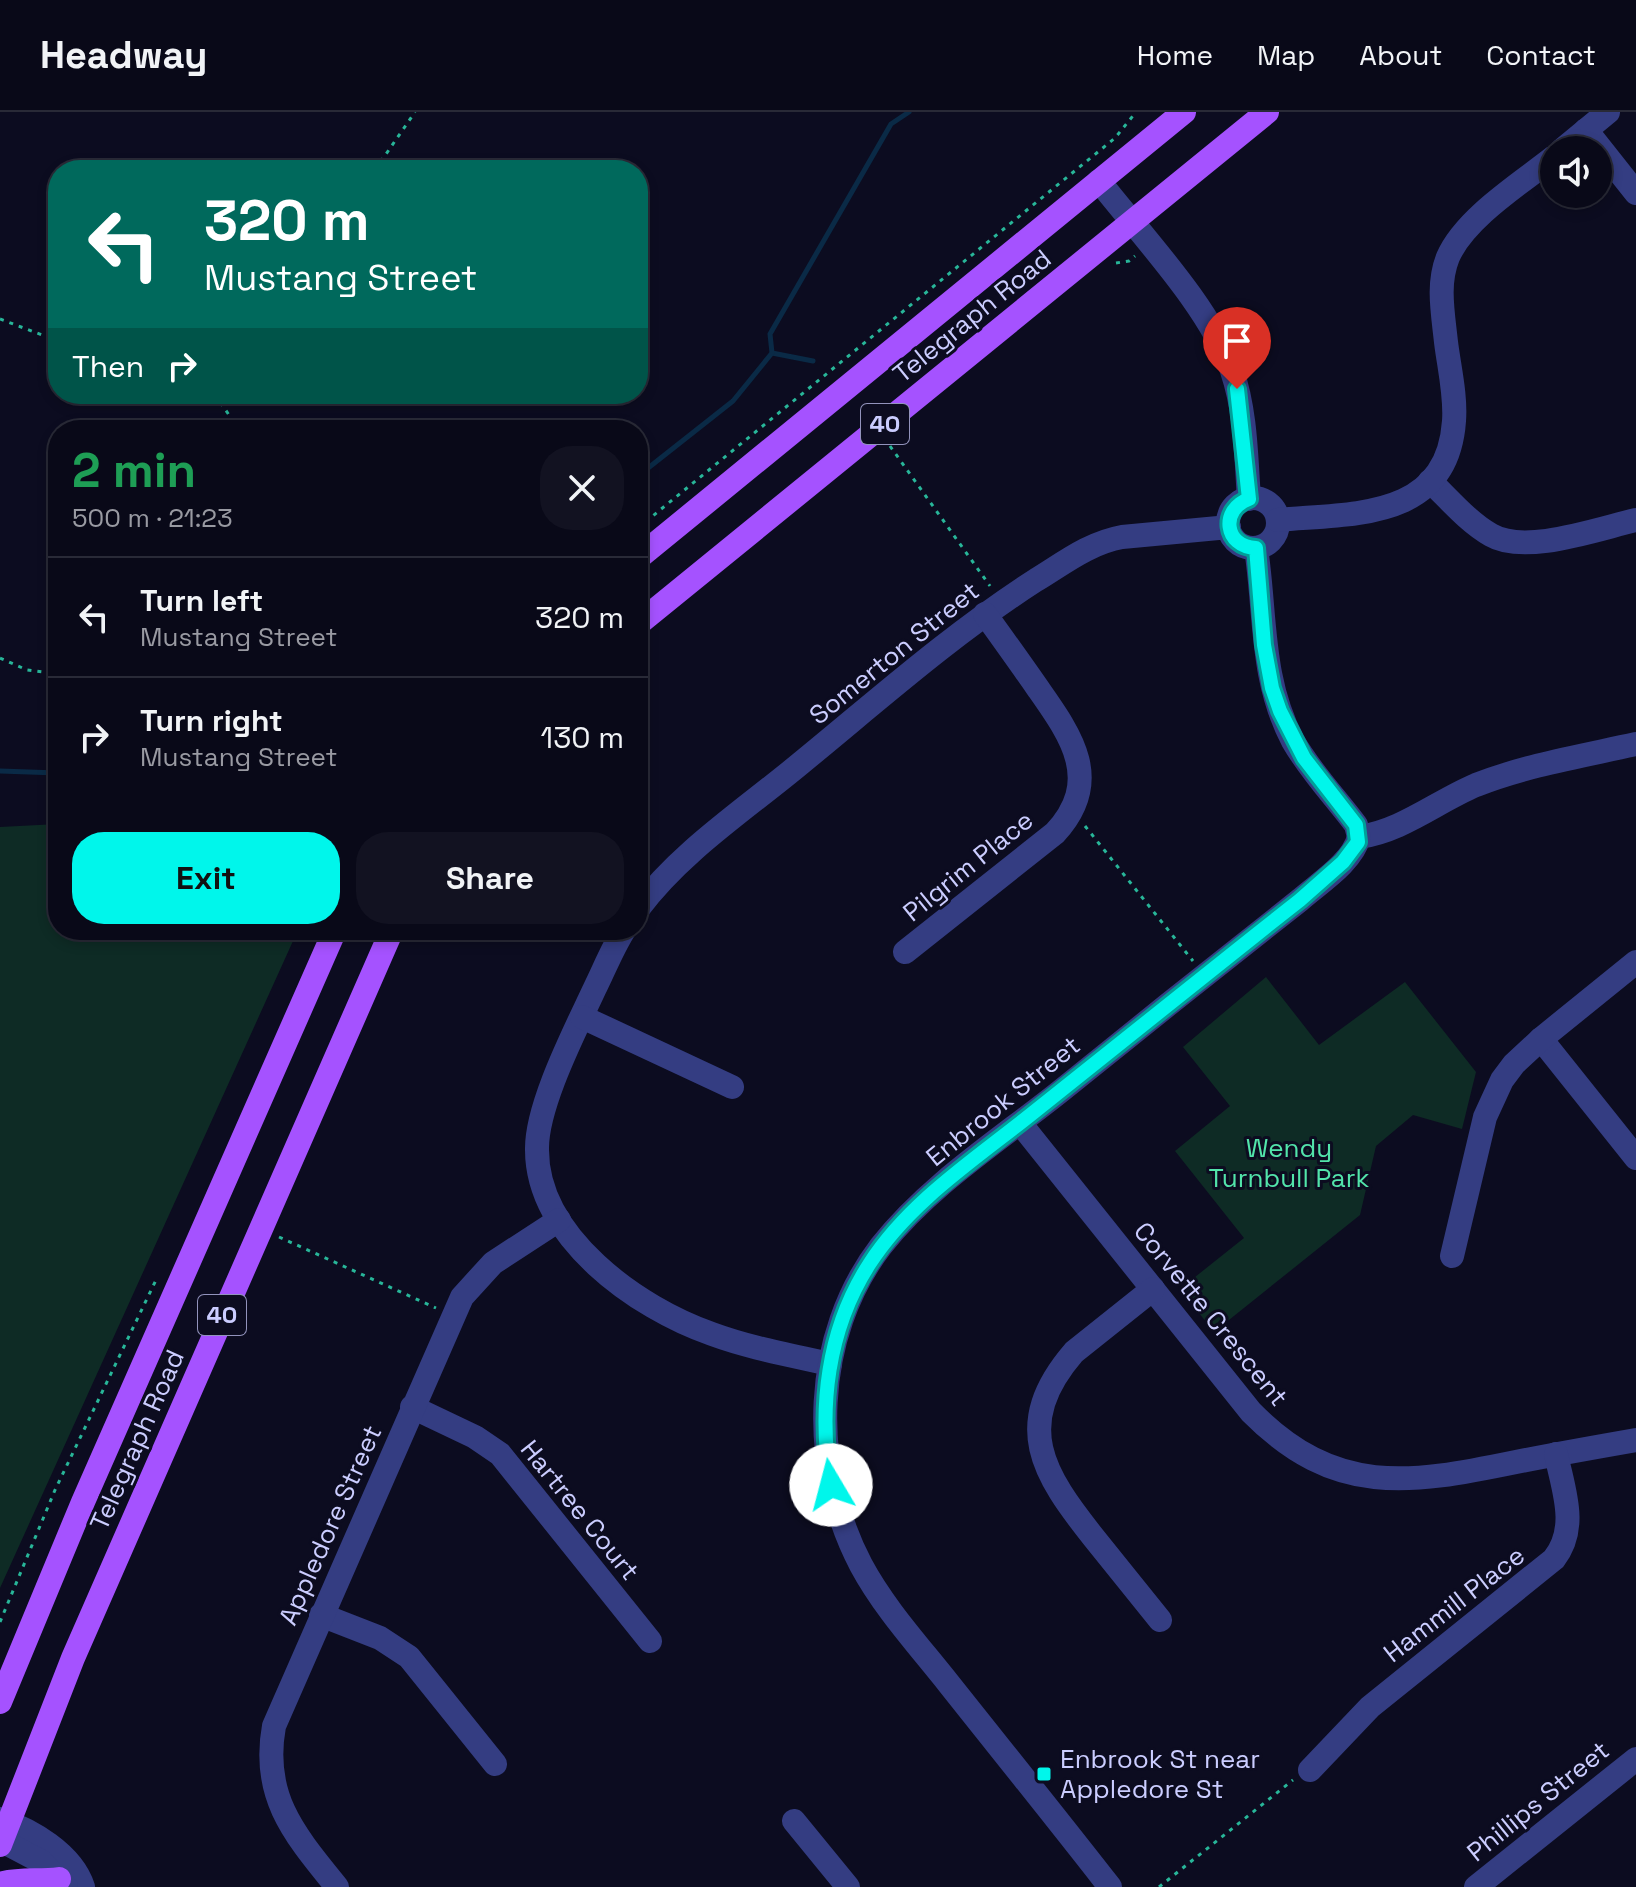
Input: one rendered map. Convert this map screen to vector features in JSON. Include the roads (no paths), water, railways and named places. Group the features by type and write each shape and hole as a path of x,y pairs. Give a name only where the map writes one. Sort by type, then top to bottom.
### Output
{"main road":[{"name":"Telegraph Road","path":"648,550 1184,112"},
{"name":"Telegraph Road","path":"648,616 1267,112"},
{"name":"Telegraph Road","path":"0,1702 89,1488 331,940"},
{"name":"Telegraph Road","path":"2,1833 73,1658 388,940"},
{"path":"0,1884 26,1879 63,1883"}],"street":[{"path":"1579,136 1608,112"},
{"path":"1586,130 1636,193"},
{"path":"1278,520 1356,514 1389,508 1411,497 1430,481 1444,460 1455,418 1441,286 1449,255 1475,221 1540,168"},
{"path":"1099,181 1194,303 1224,351 1241,412 1249,499"},
{"path":"1430,481 1484,530 1503,541 1538,542 1636,520"},
{"path":"1249,499 1265,501 1278,520 1275,536 1270,542 1256,548 1241,545 1229,527 1235,506 1249,499"},
{"name":"Somerton Street","path":"648,898 679,863 993,608 1075,555 1105,541 1163,531 1229,527"},
{"path":"1256,548 1264,645 1280,711 1295,744 1353,821 1359,837 1385,832 1440,802 1505,775 1636,744"},
{"name":"Pilgrim Place","path":"905,952 1063,825 1071,812 1080,779 1074,743 993,608"},
{"name":"Enbrook Street","path":"1110,1887 895,1616 861,1566 839,1516 827,1458 825,1408 830,1364 843,1316 856,1287 882,1246 932,1194 1337,867 1353,851 1359,837"},
{"path":"619,940 582,1017 539,1125 536,1149 538,1171 546,1196 571,1238 601,1267 663,1312 685,1324 728,1339 830,1364"},
{"path":"1452,1256 1485,1117 1514,1064 1636,962"},
{"path":"582,1017 732,1087"},
{"path":"1541,1039 1636,1158"},
{"name":"Corvette Crescent","path":"1020,1123 1264,1424 1295,1449 1332,1467 1375,1479 1427,1479 1636,1440"},
{"name":"Appledore Street","path":"337,1887 284,1817 270,1762 274,1726 462,1297 481,1273 509,1251 559,1220"},
{"path":"1153,1289 1074,1352 1064,1364 1049,1389 1043,1407 1040,1444 1056,1488 1160,1620"},
{"name":"Hartree Court","path":"412,1407 475,1437 500,1454 650,1641"},
{"name":"Hammill Place","path":"1310,1770 1370,1707 1554,1559 1564,1542 1568,1523 1556,1454"},
{"path":"321,1615 380,1638 409,1657 495,1764"},
{"name":"Phillips Street","path":"1476,1887 1636,1759"},
{"path":"794,1821 848,1887"},
{"path":"2,1833 63,1883"},
{"path":"2,1833 53,1848 71,1867 83,1887"}],"waterway":[{"path":"648,468 733,401 772,353 770,334 891,124 909,112"},
{"path":"772,353 813,361"},
{"path":"0,771 48,773"}],"place":[{"name":"Enbrook St near Appledore St","path":"1044,1774"}],"park label":[{"name":"Wendy Turnbull Park","path":"1289,1163"}]}
